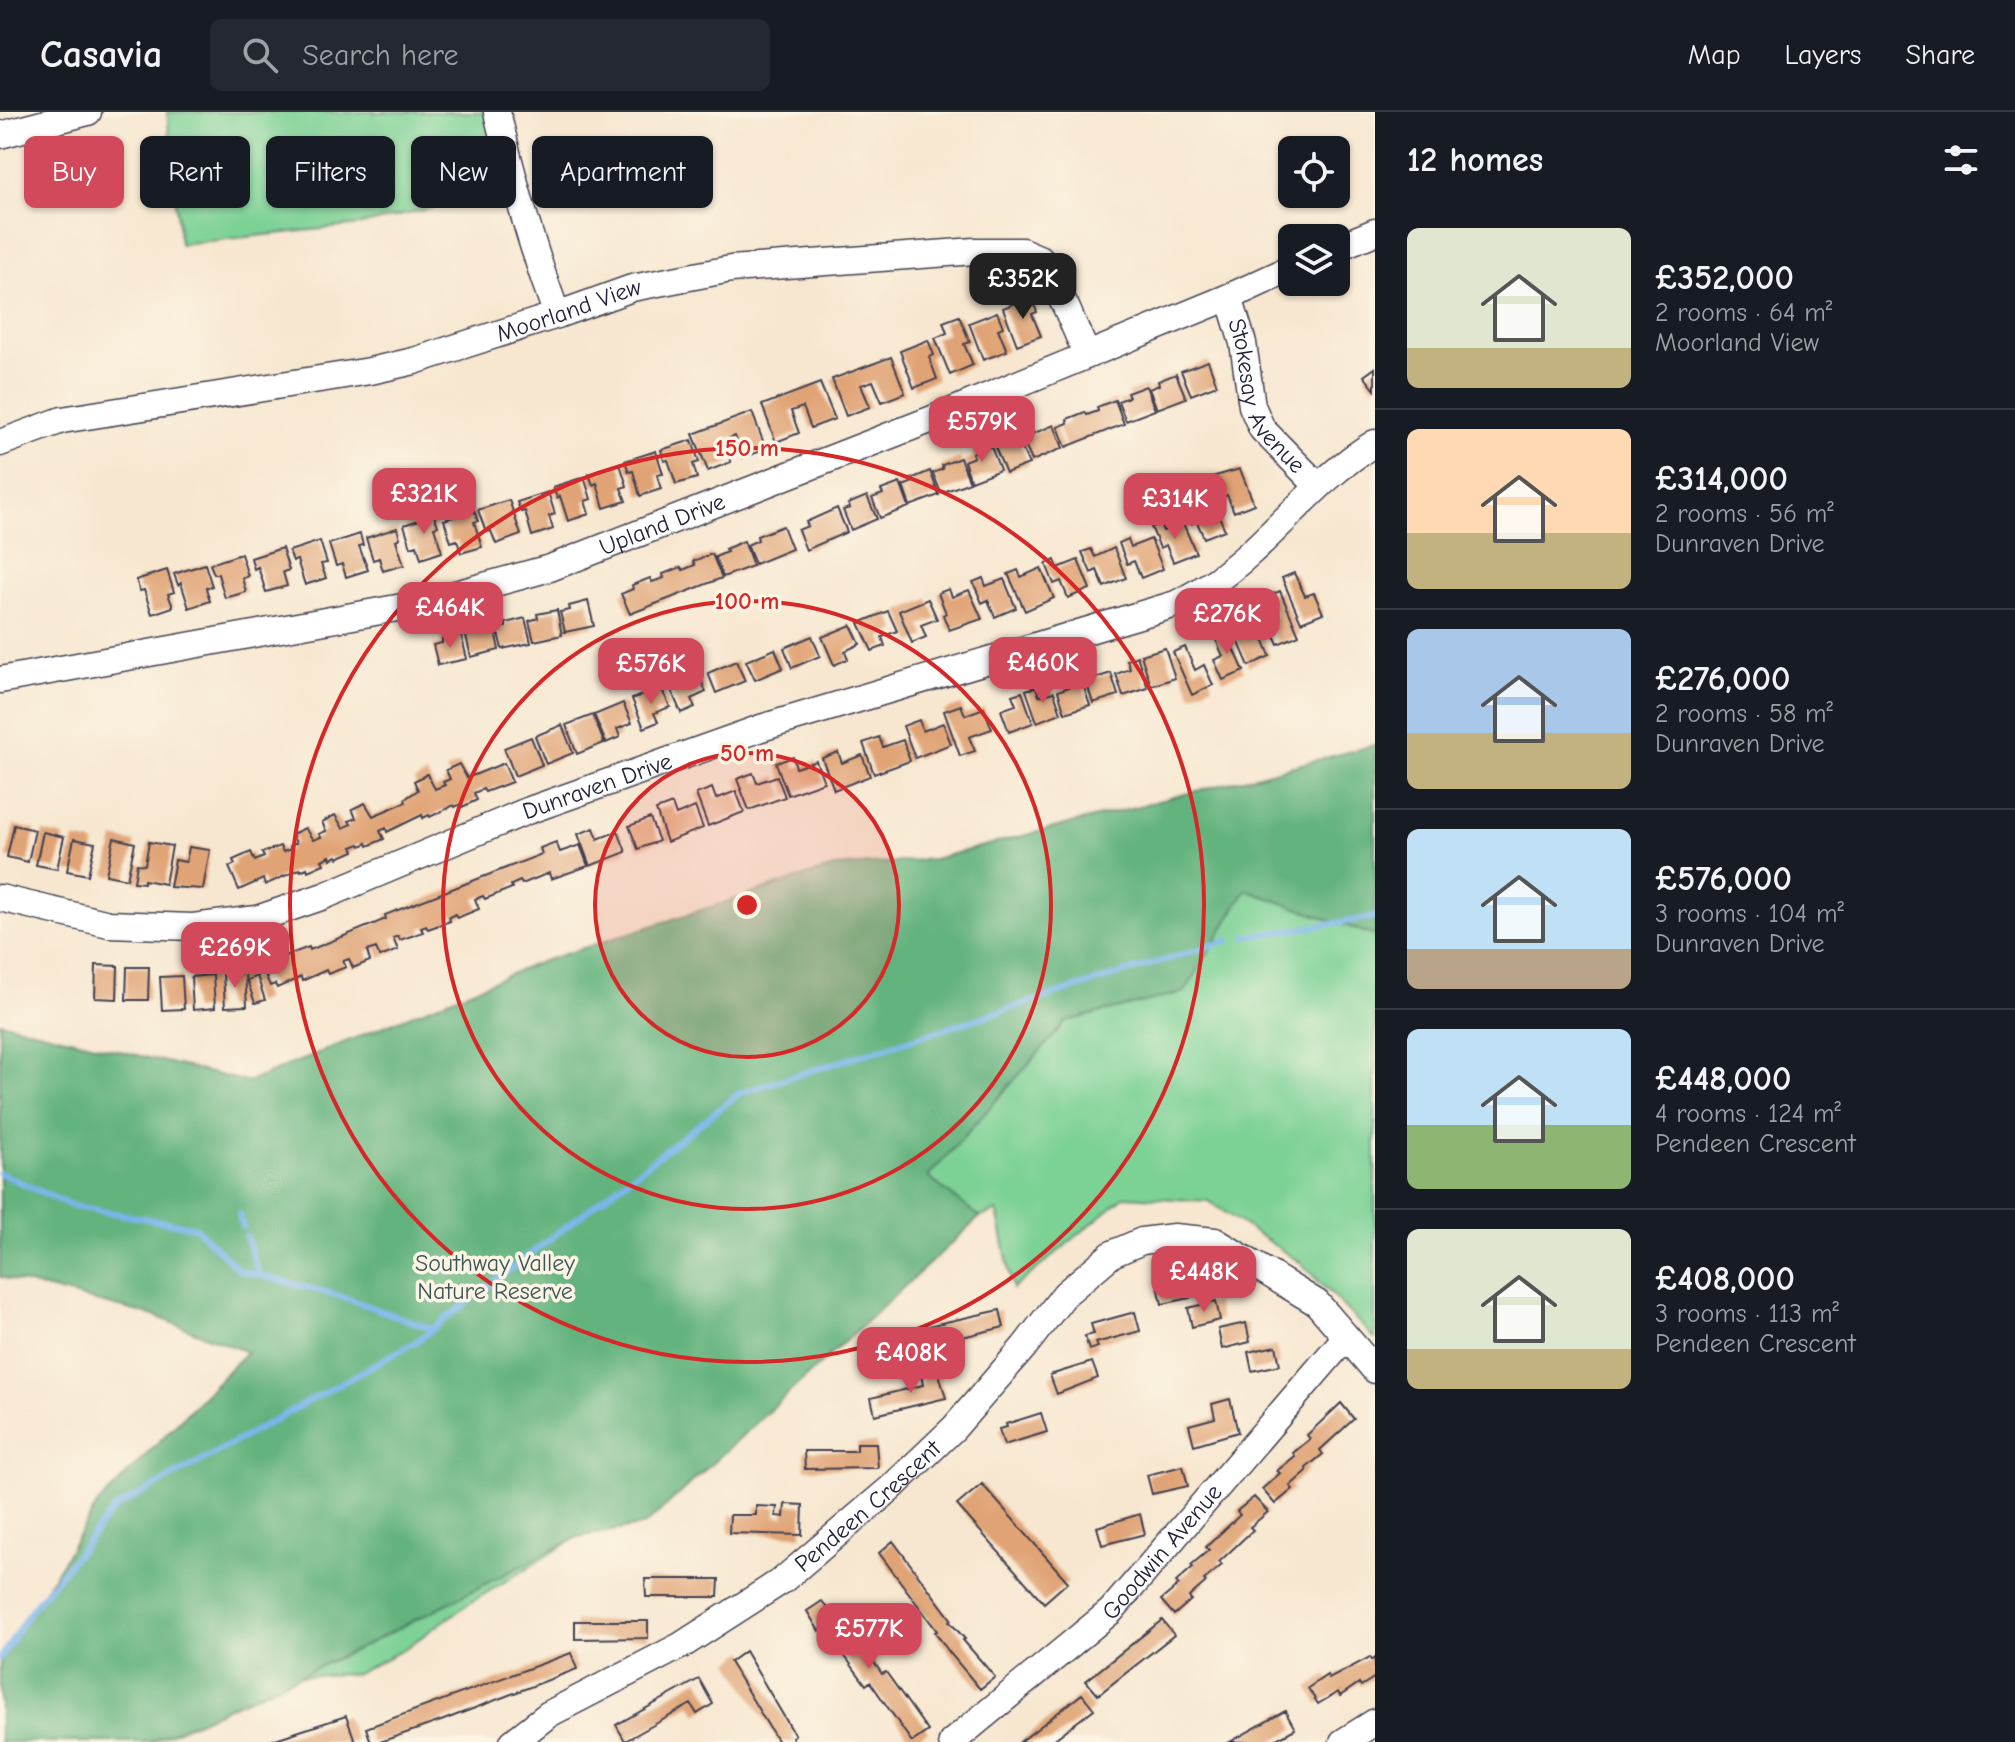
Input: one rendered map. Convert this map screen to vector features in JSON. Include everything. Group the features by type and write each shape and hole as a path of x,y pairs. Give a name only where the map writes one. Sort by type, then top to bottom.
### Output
{"street":[{"path":"0,135 88,112"},
{"path":"497,112 515,190 557,315"},
{"path":"1350,242 1375,232"},
{"name":"Moorland View","path":"0,443 62,420 370,371 414,361 632,288 731,269 975,251 1022,251 1041,259 1087,355"},
{"name":"Upland Drive","path":"0,680 419,604 550,568 926,422 1278,274"},
{"name":"Stokesay Avenue","path":"1229,297 1243,343 1252,406 1262,429 1318,486"},
{"name":"Dunraven Drive","path":"0,898 109,924 193,927 257,919 324,896 527,811 761,728 1176,604 1215,581 1318,486 1352,457 1375,443"},
{"name":"Pendeen Crescent","path":"513,1742 549,1714 682,1645 783,1580 884,1494 954,1428 1065,1294 1112,1254 1142,1241 1174,1237 1215,1241 1317,1303 1375,1370"},
{"name":"Goodwin Avenue","path":"952,1742 1111,1611 1346,1337"},
{"path":"1343,1742 1375,1722"}],"green space":[{"path":"167,112 486,112 491,136 411,136 411,208 433,208 360,225 180,244 176,208 250,208 250,136 169,136"},
{"name":"Southway Valley Nature Reserve","path":"1375,745 1375,1339 1301,1263 1208,1201 1125,1196 1013,1289 997,1211 980,1217 578,1537 465,1606 403,1650 356,1674 298,1676 151,1742 0,1742 0,1663 98,1504 247,1351 253,1086 845,882"},
{"name":"Southway Valley Nature Reserve","path":"1375,745 1375,936 1246,890 1185,992 1067,1021 928,1177 980,1217 645,1525 578,1537 358,1649 151,1742 0,1742 0,1663 98,1504 247,1352 155,1316 0,1277 0,1022 248,1082 540,962 834,867 934,859"}],"building":[{"path":"1031,297 1037,312 1032,314 1041,336 1017,345 1003,308"},
{"path":"997,312 1003,327 998,329 1007,351 983,360 969,323"},
{"path":"959,316 970,342 964,344 973,365 950,375 935,338 947,333 943,322"},
{"path":"928,340 934,355 929,357 937,379 914,388 900,351"},
{"path":"891,357 905,393 882,402 873,381 861,385 870,407 846,416 832,379"},
{"path":"1208,361 1217,385 1191,395 1181,371"},
{"path":"1375,368 1375,390 1364,376"},
{"path":"1176,374 1186,398 1157,409 1149,389 1159,385 1158,381"},
{"path":"820,383 835,419 811,428 803,407 791,411 799,433 776,442 762,405"},
{"path":"1146,386 1155,410 1126,421 1118,401 1129,397 1127,393"},
{"path":"1115,400 1124,424 1066,447 1058,427 1068,423 1067,419 1098,411 1097,407"},
{"path":"752,412 766,449 743,458 735,436 722,441 731,462 708,471 693,434"},
{"path":"1054,425 1063,448 1032,461 1022,438"},
{"path":"1016,435 1029,464 1006,473 994,445"},
{"path":"692,440 699,462 693,464 697,478 676,484 661,450"},
{"path":"991,446 1000,470 971,481 964,461 974,457 972,453"},
{"path":"656,451 663,474 657,475 661,489 640,496 633,471 629,472 625,461"},
{"path":"960,458 970,482 941,493 933,473 943,469 942,465"},
{"path":"620,464 627,486 621,488 626,501 604,508 597,483 593,485 589,474"},
{"path":"1240,469 1254,504 1234,512 1227,495 1220,498 1212,477"},
{"path":"930,471 939,495 910,506 903,486"},
{"path":"584,477 591,499 585,501 589,514 568,521 560,496 557,498 553,487"},
{"path":"900,483 909,507 880,518 872,498 883,494 881,490"},
{"path":"548,492 555,514 549,516 553,529 532,536 525,511 521,512 517,502"},
{"path":"867,496 877,519 851,530 843,510 850,508 848,504"},
{"path":"509,500 521,535 496,544 491,531 486,532 478,510"},
{"path":"1191,500 1194,508 1212,500 1225,530 1204,538 1197,522 1190,524 1181,504"},
{"path":"837,508 847,532 806,550 798,530 808,526 806,522"},
{"path":"474,510 478,521 474,522 482,547 461,553 457,540 451,542 444,520"},
{"path":"434,515 438,526 434,527 442,552 421,559 417,545 411,547 404,525"},
{"path":"1183,523 1196,553 1173,562 1166,545 1160,548 1151,527 1160,524 1163,531"},
{"path":"783,526 792,549 755,564 747,545 758,540 757,536"},
{"path":"397,528 400,538 396,540 404,565 383,571 379,558 373,560 366,538"},
{"path":"360,534 363,545 359,546 368,570 346,577 342,564 336,566 329,544"},
{"path":"1128,539 1131,547 1151,539 1163,569 1141,578 1134,561 1127,564 1119,543"},
{"path":"320,541 327,563 321,564 326,578 305,585 297,560 293,561 289,551"},
{"path":"744,541 753,566 723,577 715,557"},
{"path":"282,548 289,570 283,572 287,586 266,592 258,567 254,569 251,558"},
{"path":"1114,548 1126,578 1104,587 1097,570 1091,573 1082,552 1091,549 1095,557"},
{"path":"241,554 248,576 242,578 246,592 225,598 218,574 214,574 210,564"},
{"path":"712,554 722,578 630,614 621,594 633,589 632,585 650,578 652,582 664,578 663,574 681,567 683,570 695,565 693,561"},
{"path":"1055,560 1058,568 1078,560 1090,589 1068,598 1061,581 1054,584 1046,564"},
{"path":"205,564 212,586 206,588 210,601 189,608 181,583 178,585 174,574"},
{"path":"1041,568 1054,598 1025,611 1008,574 1018,570 1021,577"},
{"path":"167,570 174,592 168,594 173,607 152,614 144,590 140,591 136,580"},
{"path":"1294,573 1305,596 1314,593 1323,613 1301,622 1282,578"},
{"path":"983,578 986,586 1004,579 1016,608 995,617 988,600 982,603 973,582"},
{"path":"949,589 952,597 969,590 982,619 949,630 938,593"},
{"path":"1280,591 1299,635 1278,644 1267,619 1276,615 1268,596"},
{"path":"928,599 937,619 921,625 926,637 912,643 899,611"},
{"path":"588,601 594,626 565,632 560,612"},
{"path":"557,610 562,635 534,641 529,621 538,618 537,614"},
{"path":"888,611 897,631 882,637 885,646 872,651 859,623"},
{"path":"1242,617 1252,640 1262,636 1270,656 1249,666 1230,622"},
{"path":"525,618 531,643 502,649 497,628"},
{"path":"851,625 860,644 845,651 848,659 834,665 822,637"},
{"path":"494,626 499,650 471,657 466,636 475,634 474,630"},
{"path":"1225,628 1244,671 1223,680 1214,660 1223,656 1213,633"},
{"path":"461,634 467,659 438,665 433,645"},
{"path":"812,636 820,656 792,668 784,648"},
{"path":"1185,647 1195,670 1204,665 1213,685 1192,695 1173,652"},
{"path":"1165,648 1175,678 1151,686 1141,655"},
{"path":"775,649 783,668 755,680 746,661"},
{"path":"1137,656 1148,688 1123,696 1116,674 1130,669 1127,660"},
{"path":"736,661 745,681 716,693 708,673"},
{"path":"1093,668 1096,678 1111,673 1118,695 1093,703 1083,672"},
{"path":"698,672 706,692 691,699 695,707 681,713 669,685"},
{"path":"1079,673 1090,705 1065,713 1058,691 1072,686 1069,677"},
{"path":"661,687 670,707 654,713 658,722 644,728 632,699"},
{"path":"1036,687 1039,696 1054,692 1061,713 1037,722 1026,690"},
{"path":"1022,692 1033,723 1009,732 1001,710 1016,705 1012,695"},
{"path":"623,703 632,723 617,729 620,737 606,743 594,715"},
{"path":"961,705 965,715 984,708 992,729 969,737 975,751 960,756 944,711"},
{"path":"593,715 604,743 577,754 566,725"},
{"path":"919,720 923,731 943,723 951,744 915,758 903,726"},
{"path":"562,725 573,753 546,764 535,736"},
{"path":"531,737 542,765 515,776 504,748"},
{"path":"879,737 883,747 903,740 910,761 874,774 863,743"},
{"path":"838,752 842,763 862,755 870,776 834,790 822,758"},
{"path":"793,757 796,768 816,761 824,782 788,795 776,763"},
{"path":"504,763 512,782 474,793 477,800 462,807 461,804 454,805 430,817 423,818 422,815 387,832 386,828 380,831 384,839 368,846 367,843 352,847 354,851 338,858 331,859 330,856 322,860 324,864 308,871 307,868 300,869 265,885 263,879 239,890 229,867 235,864 233,860 251,852 255,861 264,857 262,853 280,846 283,852 291,849 289,846 296,843 292,834 305,828 313,840 321,837 319,834 326,831 322,822 335,815 343,828 356,818 352,809 365,803 373,816 406,802 405,799 418,790 414,781 427,774 435,789 450,779 446,770 459,764 467,778"},
{"path":"753,773 757,783 777,776 785,797 749,810 737,779"},
{"path":"712,788 716,799 736,791 744,812 708,826 696,794"},
{"path":"672,804 676,815 695,807 703,828 667,842 656,810"},
{"path":"650,818 659,841 638,849 629,826"},
{"path":"14,825 35,830 28,862 7,857"},
{"path":"594,828 598,839 618,831 626,852 590,866 578,834"},
{"path":"43,832 64,837 57,869 36,865"},
{"path":"114,838 135,843 127,879 106,875"},
{"path":"74,839 95,843 88,875 67,871"},
{"path":"149,842 172,846 165,884 144,880 144,883 134,882 137,864 145,865"},
{"path":"556,842 560,852 580,845 588,866 551,879 549,873 522,884 520,881 511,885 512,888 485,899 483,896 475,899 479,909 457,918 455,914 449,917 450,921 428,929 426,926 421,928 423,932 400,940 398,936 393,938 398,950 380,957 376,948 367,951 370,961 353,968 349,959 343,961 346,967 328,974 326,970 302,981 301,977 277,988 275,984 270,986 260,962 309,947 310,950 386,919 385,915 542,854 540,848"},
{"path":"189,847 210,850 203,889 170,887 175,860 186,862"},
{"path":"96,965 118,966 117,999 95,998"},
{"path":"127,967 149,967 148,1000 126,1000"},
{"path":"245,973 247,1006 225,1007 223,974"},
{"path":"213,975 215,1008 193,1010 191,977"},
{"path":"182,976 184,1009 162,1010 160,977"},
{"path":"257,976 265,1000 255,1003 247,980"},
{"path":"1186,1279 1190,1298 1162,1304 1158,1285"},
{"path":"1216,1301 1220,1320 1192,1327 1188,1308"},
{"path":"1000,1310 1004,1327 933,1344 928,1326"},
{"path":"1135,1312 1140,1331 1096,1343 1098,1347 1089,1350 1085,1336 1094,1334 1091,1324"},
{"path":"1246,1323 1250,1342 1222,1349 1218,1329"},
{"path":"1276,1346 1280,1365 1252,1371 1248,1352"},
{"path":"1092,1362 1098,1378 1057,1394 1050,1375"},
{"path":"938,1371 946,1398 875,1415 871,1398 923,1385 921,1374"},
{"path":"1230,1399 1238,1432 1194,1445 1189,1425 1215,1418 1212,1404"},
{"path":"1341,1403 1354,1419 1320,1450 1323,1454 1290,1486 1293,1489 1275,1504 1262,1489 1295,1456 1293,1453 1310,1439 1307,1435"},
{"path":"1041,1413 1047,1432 1004,1445 999,1429"},
{"path":"857,1443 876,1443 878,1468 805,1469 804,1451 857,1451"},
{"path":"1183,1466 1188,1486 1152,1494 1147,1475"},
{"path":"982,1484 1068,1582 1044,1603 957,1505"},
{"path":"1254,1497 1268,1512 1250,1527 1253,1530 1219,1562 1222,1565 1204,1580 1206,1582 1189,1597 1191,1600 1174,1615 1161,1600 1179,1585 1176,1582 1209,1550 1206,1547 1240,1515 1237,1511"},
{"path":"785,1504 803,1505 802,1535 729,1533 730,1515 756,1515 756,1506 777,1507 776,1516 784,1517"},
{"path":"1140,1514 1145,1534 1102,1545 1097,1527"},
{"path":"893,1541 963,1640 995,1677 980,1689 949,1652 879,1553"},
{"path":"645,1579 719,1579 718,1597 646,1597"},
{"path":"822,1601 882,1674 886,1672 928,1731 912,1742 870,1682 866,1685 838,1647 835,1649 822,1629 819,1631 807,1611"},
{"path":"1162,1620 1174,1635 1098,1695 1086,1681"},
{"path":"575,1621 648,1621 648,1638 575,1639"},
{"path":"745,1651 795,1735 792,1737 795,1742 778,1742 730,1662"},
{"path":"571,1653 577,1669 441,1721 380,1742 371,1742 366,1728"},
{"path":"1370,1657 1372,1660 1375,1658 1375,1677 1318,1704 1308,1688 1327,1675 1329,1679"},
{"path":"699,1679 713,1704 697,1714 691,1704 625,1741 616,1725"},
{"path":"1082,1694 1094,1709 1051,1742 1020,1742"},
{"path":"1285,1711 1295,1729 1271,1742 1230,1742"},
{"path":"346,1716 355,1741 352,1742 266,1742"}],"waterway":[{"path":"1246,937 1375,917"},
{"path":"0,1659 30,1611 114,1509 417,1341 740,1093 1229,940"},
{"path":"0,1173 72,1206 195,1227 239,1270 340,1296 433,1329"},
{"path":"239,1214 243,1227"},
{"path":"246,1236 259,1275"}]}
